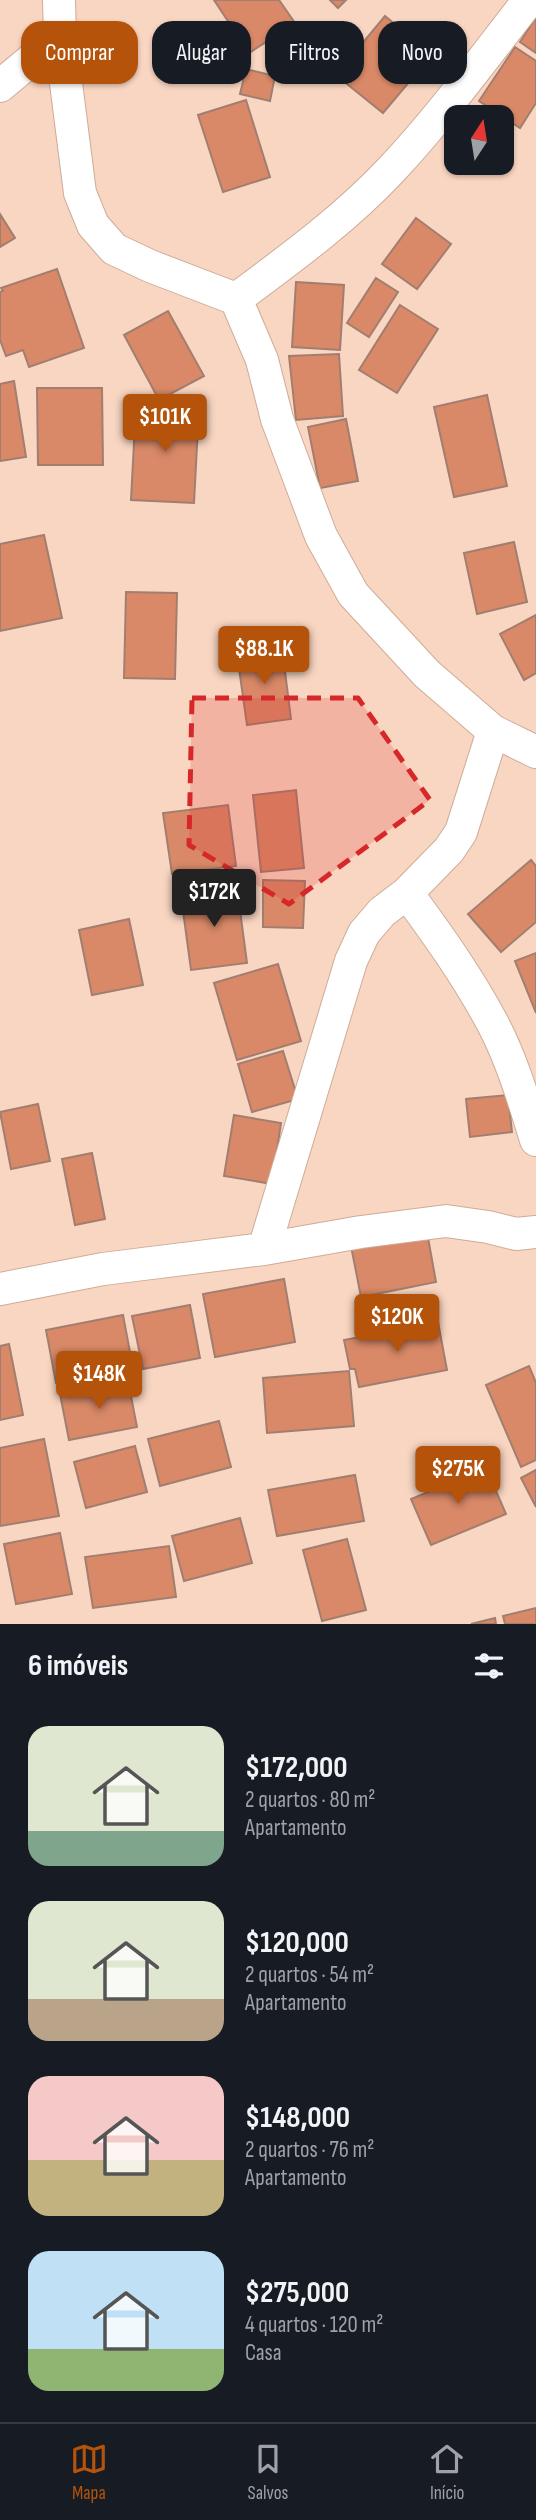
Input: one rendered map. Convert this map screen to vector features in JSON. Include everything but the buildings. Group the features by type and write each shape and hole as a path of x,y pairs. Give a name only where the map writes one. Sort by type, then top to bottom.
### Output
{"street":[{"path":"59,0 60,21"},
{"path":"236,299 326,231 391,170 450,102 529,0"},
{"path":"0,86 21,68"},
{"path":"66,84 80,193 93,225 114,249 236,299 261,360 277,419 321,536 353,594 427,674 494,731 536,752"},
{"path":"264,1250 351,961 364,933 382,912 407,893 449,850 461,832 494,731"},
{"path":"407,893 456,960 494,1026 525,1104 536,1140"},
{"path":"0,1289 103,1269 264,1250 361,1232 446,1221 516,1234 536,1232"}],"highlighted area":[{"path":"192,698 358,698 430,800 289,904 189,845"}]}
